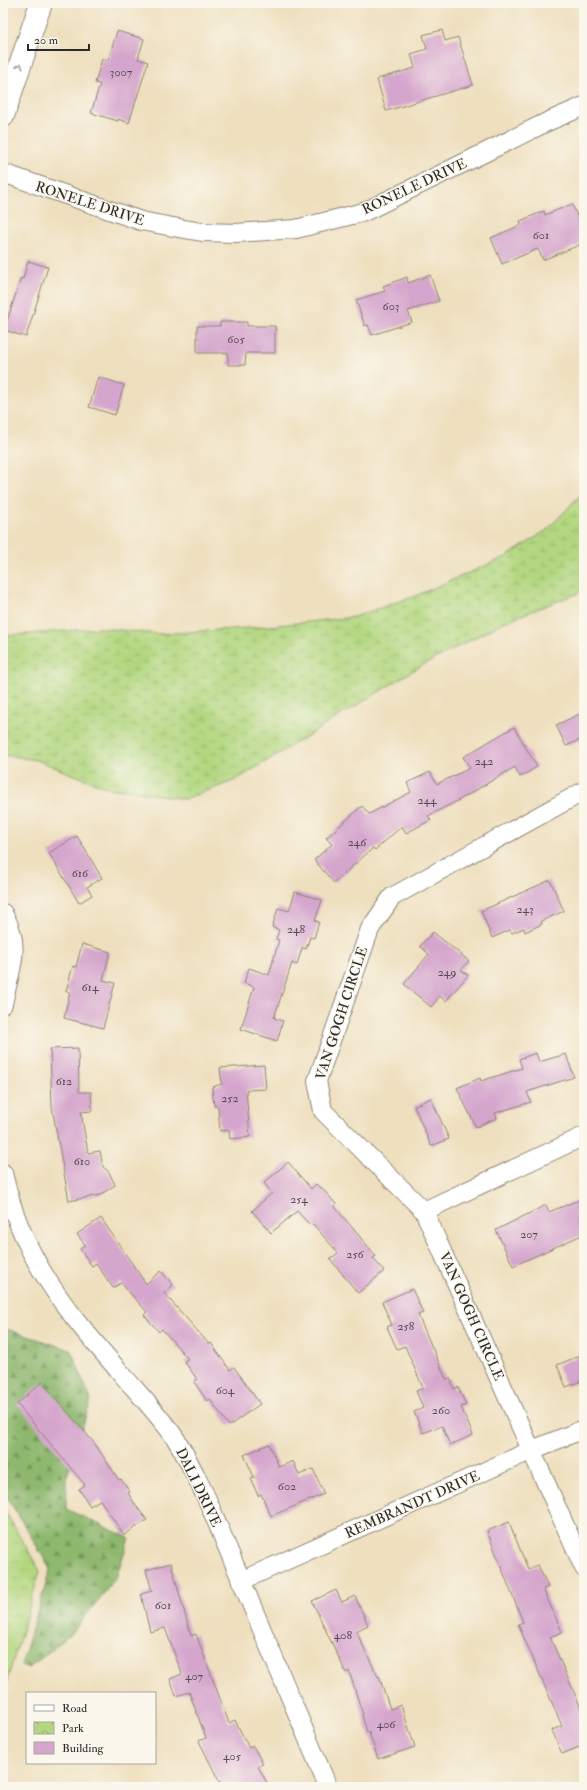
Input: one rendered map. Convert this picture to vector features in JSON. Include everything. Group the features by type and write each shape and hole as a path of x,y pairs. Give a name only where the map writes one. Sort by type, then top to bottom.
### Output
{"main road":[{"path":"3,116 41,3"}],"street":[{"name":"RONELE DRIVE","path":"3,173 141,221 172,227 202,232 236,233 296,229 364,212 547,122 584,106"},
{"name":"VAN GOGH CIRCLE","path":"584,791 392,897 370,929 317,1082 323,1111 424,1211 584,1568"},
{"path":"3,913 12,933 14,951 12,970 3,1004"},
{"path":"424,1211 584,1136"},
{"name":"DALI DRIVE","path":"3,1173 14,1210 36,1263 81,1327 173,1435 193,1469 328,1787"},
{"name":"REMBRANDT DRIVE","path":"241,1581 532,1450 584,1429"}],"green space":[{"path":"584,491 584,591 506,621 414,670 236,780 185,799 108,788 36,760 3,755 3,636 100,628 160,634 261,627 354,617 415,596 508,556 548,529"},
{"path":"3,1328 71,1350 91,1400 66,1479 66,1509 129,1538 116,1578 72,1633 29,1668 21,1666 50,1570 3,1490"},
{"path":"3,1508 40,1571 3,1694"}],"building":[{"path":"442,30 445,41 458,37 473,85 386,111 377,79 415,68 411,54 427,49 423,35"},
{"path":"117,31 144,39 138,59 148,62 129,123 91,113 100,84 95,83 102,59 108,60"},
{"path":"572,204 584,232 584,243 543,260 538,249 502,264 491,238 521,225 520,221 544,211 545,215"},
{"path":"28,261 48,267 26,337 4,330"},
{"path":"430,275 439,301 408,311 412,322 372,335 368,325 365,326 356,300 385,291 383,286 407,277 408,283"},
{"path":"220,322 247,322 247,326 275,326 275,353 246,353 245,365 228,365 228,353 197,353 197,326 220,326"},
{"path":"98,377 124,385 115,415 89,407"},
{"path":"584,712 584,738 566,746 556,725"},
{"path":"514,727 537,767 520,777 515,767 461,799 428,816 431,820 406,833 402,826 375,850 373,848 334,883 314,860 332,844 326,838 362,806 369,814 411,792 407,783 430,772 437,784 470,768 463,757"},
{"path":"77,836 102,878 87,887 92,895 79,903 49,853"},
{"path":"550,880 564,911 541,921 542,924 525,932 524,928 512,933 510,930 492,938 481,911"},
{"path":"295,892 322,900 315,921 319,922 314,938 310,937 306,949 302,948 297,965 292,963 274,1018 283,1021 277,1041 241,1029 254,987 244,983 249,968 269,975 279,940 276,939 279,930 272,927 278,908 289,911"},
{"path":"433,932 469,961 461,970 468,975 446,1001 440,996 431,1007 404,984 429,954 420,946"},
{"path":"82,944 110,952 103,980 115,983 103,1028 64,1018 70,992 66,991 73,966 76,967"},
{"path":"78,1048 79,1092 91,1092 92,1111 81,1112 88,1153 100,1151 103,1167 109,1172 115,1185 100,1195 69,1201 52,1107 50,1049"},
{"path":"536,1053 539,1062 566,1054 574,1077 527,1092 531,1102 495,1113 497,1118 476,1127 457,1088 480,1078 481,1081 522,1068 519,1059"},
{"path":"264,1065 266,1089 246,1090 250,1137 230,1139 229,1130 220,1131 218,1106 214,1106 212,1087 222,1084 220,1068"},
{"path":"431,1098 449,1139 431,1146 414,1106"},
{"path":"288,1162 311,1189 316,1184 320,1188 321,1187 336,1204 334,1206 376,1256 373,1258 384,1271 358,1293 330,1259 338,1253 313,1224 311,1226 297,1211 271,1233 252,1211 272,1193 264,1183"},
{"path":"584,1198 584,1234 513,1266 496,1230 546,1205 549,1212"},
{"path":"101,1218 146,1284 161,1271 173,1285 164,1293 209,1344 211,1343 230,1370 234,1367 260,1404 229,1426 210,1399 207,1401 194,1382 197,1379 184,1361 188,1359 162,1329 159,1332 144,1315 147,1312 121,1283 113,1288 96,1263 92,1266 80,1249 85,1245 77,1234"},
{"path":"412,1289 423,1313 418,1315 446,1379 450,1378 454,1389 458,1387 466,1405 461,1407 473,1435 450,1445 442,1426 423,1433 414,1412 423,1408 416,1391 423,1388 405,1346 397,1349 387,1327 392,1325 382,1302"},
{"path":"584,1354 584,1380 566,1387 557,1365"},
{"path":"42,1382 95,1444 119,1480 121,1479 130,1492 128,1493 134,1503 147,1520 124,1535 100,1500 90,1506 79,1489 85,1485 17,1404"},
{"path":"269,1444 279,1467 293,1461 299,1475 313,1469 324,1494 271,1516 261,1494 258,1496 251,1479 254,1477 244,1455"},
{"path":"509,1522 528,1569 538,1565 548,1587 543,1589 562,1632 550,1637 584,1715 584,1745 562,1754 552,1730 562,1726 518,1624 523,1622 487,1531"},
{"path":"171,1563 191,1636 196,1634 229,1723 235,1720 249,1748 253,1746 263,1764 258,1766 269,1787 222,1787 199,1741 206,1738 189,1692 176,1696 170,1679 182,1674 165,1628 150,1632 141,1594 152,1591 146,1570"},
{"path":"336,1590 342,1602 355,1596 368,1625 356,1631 378,1677 379,1676 390,1709 401,1705 415,1747 378,1759 369,1732 367,1732 349,1671 346,1673 312,1601"}]}
